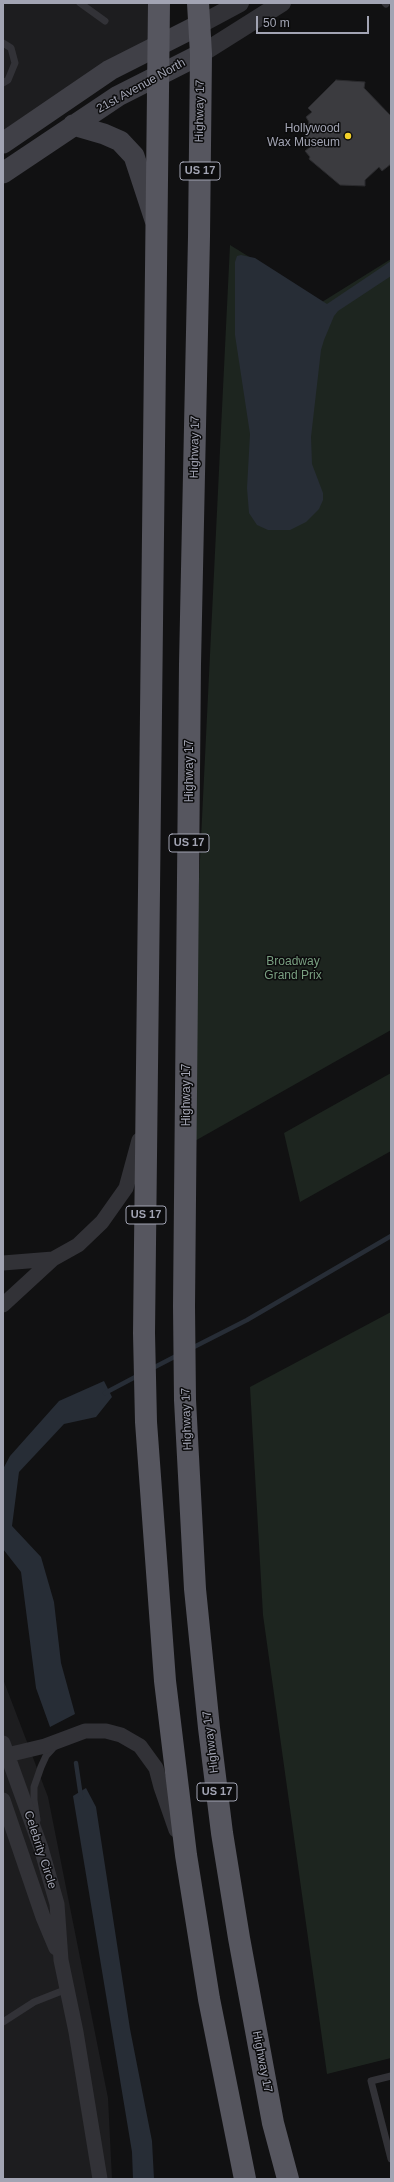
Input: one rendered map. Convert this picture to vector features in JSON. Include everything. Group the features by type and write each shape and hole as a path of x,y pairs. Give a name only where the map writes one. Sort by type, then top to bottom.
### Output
{"highway":[{"name":"US 17","path":"159,3 144,1333 146,1422 165,1682 186,1855 209,1999 245,2179"},
{"name":"Highway 17","path":"198,3 201,54 190,664 184,1306 185,1400 195,1589 209,1728 221,1826 239,1938 272,2115 288,2179"}],"main road":[{"path":"3,143 110,70 199,25"},
{"name":"21st Avenue North","path":"3,173 118,96 201,54"},
{"path":"73,125 104,134 120,141 134,156 157,226"}],"street":[{"path":"199,25 240,3"},
{"name":"21st Avenue North","path":"201,54 282,3"},
{"path":"3,1305 53,1260 78,1245 102,1222 126,1188 135,1158 147,1098"},
{"path":"3,1263 53,1260"},
{"path":"5,1751 59,1741 85,1731 106,1731 121,1735 140,1746 156,1768 161,1787 186,1855"},
{"name":"Celebrity Circle","path":"5,1751 41,1848 56,1904 61,1960 79,2047 100,2179"},
{"name":"Celebrity Circle","path":"3,1800 43,1917 61,1960"}],"lane":[{"path":"80,3 105,21"},
{"path":"3,43 11,48 15,63 6,81"},
{"path":"41,1848 34,1800 34,1787 46,1756 59,1741"},
{"path":"3,2022 34,2002 67,1989"},
{"path":"391,2076 371,2081 391,2159"}],"shaded area":[{"path":"3,3 159,3 159,45 3,143"},
{"path":"241,255 255,258 327,304 391,261 391,276 338,311 334,316 324,340 321,350 311,437 312,464 323,493 323,500 319,509 306,522 290,530 268,530 257,525 249,513 247,488 250,434 235,335 235,262 237,256"},
{"path":"104,1381 112,1397 96,1417 64,1424 19,1472 12,1526 41,1557 54,1602 61,1663 75,1714 50,1727 36,1688 21,1572 3,1549 3,1469 10,1456 59,1401"},
{"path":"3,1679 48,1797 108,2098 112,2179 3,2179"},
{"path":"86,1788 96,1807 130,2029 152,2141 154,2179 133,2179 132,2152 73,1796"}],"green space":[{"name":"Broadway Grand Prix","path":"230,245 322,302 391,259 391,1030 186,1146"},
{"path":"391,1073 391,1151 300,1202 284,1133"},
{"path":"391,1312 391,2058 327,2074 263,1615 250,1387"}],"building":[{"name":"Hollywood Wax Museum","path":"336,80 365,82 364,88 391,116 391,164 382,171 379,167 365,180 365,186 340,185 309,159 310,157 305,151 310,147 305,141 305,132 309,122 306,117 312,112 308,108"}],"waterway":[{"path":"190,1349 247,1320 391,1236"},
{"path":"151,1369 178,1355"},
{"path":"105,1393 139,1375"},
{"path":"76,1763 81,1797"}],"place":[{"name":"Hollywood Wax Museum","path":"348,136"}]}
